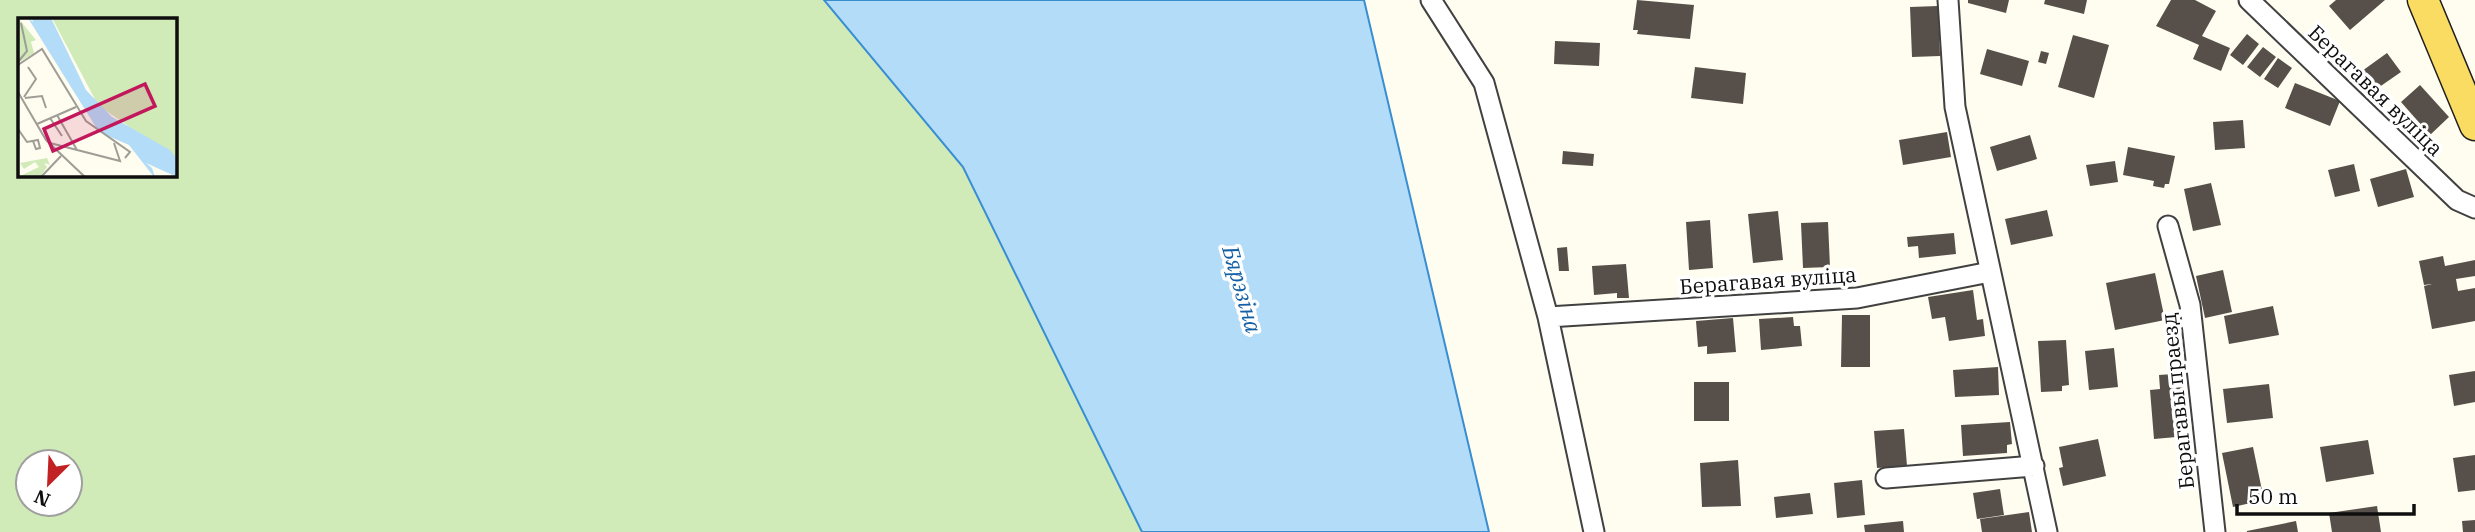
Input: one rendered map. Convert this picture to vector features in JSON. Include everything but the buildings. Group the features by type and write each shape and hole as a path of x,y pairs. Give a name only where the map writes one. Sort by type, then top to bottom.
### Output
{"main road":[{"path":"2423,0 2475,125"}],"street":[{"path":"1431,0 1484,83 1548,317 1594,532"},
{"path":"1948,0 1955,107 2047,532"},
{"name":"Берагавая вуліца","path":"2249,0 2457,200 2475,208"},
{"name":"Берагавы праезд","path":"2168,226 2190,305 2215,532"},
{"name":"Берагавая вуліца","path":"1548,317 1857,298 1990,272"},
{"path":"1886,478 2034,466"}],"green space":[{"path":"0,0 856,0 982,166 1160,532 0,532"}],"water":[{"name":"Бярэзіна","path":"824,0 1364,0 1489,532 1142,532 963,167"}]}
